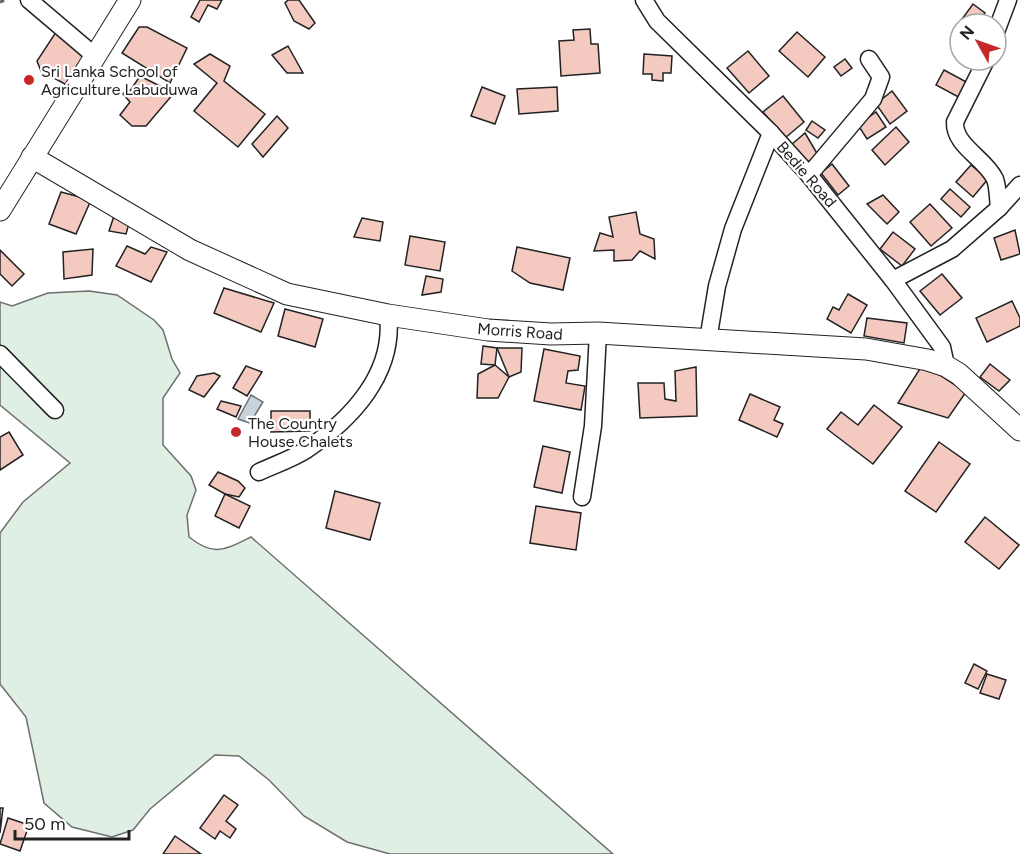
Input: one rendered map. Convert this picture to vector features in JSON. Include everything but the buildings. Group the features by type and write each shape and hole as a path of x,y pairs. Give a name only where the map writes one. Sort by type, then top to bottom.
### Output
{"main road":[{"path":"0,210 130,0"},
{"name":"Morris Road","path":"32,157 225,268 287,294 388,315 488,330 551,334 598,333 866,349 946,366 979,391 1020,430"}],"street":[{"path":"29,0 95,56"},
{"name":"Bedie Road","path":"644,0 657,21 771,133 809,175 893,279 942,347 946,366"},
{"path":"809,175 873,99 882,77 869,59"},
{"path":"980,72 955,122 954,132 962,143 982,159 995,180 999,208"},
{"path":"708,339 717,286 733,229 771,133"},
{"path":"893,279 952,249 999,208 1020,185"},
{"path":"259,472 305,450 352,411 372,389 384,362 389,327 388,315"},
{"path":"582,497 593,426 598,333"},
{"path":"0,354 55,410"}],"path":[{"path":"0,2 5,0"}],"green space":[{"path":"89,291 117,295 154,320 163,330 172,359 180,373 163,398 163,445 191,476 196,490 187,515 189,537 205,547 219,549 251,537 613,854 390,854 347,842 304,816 269,780 239,756 215,755 150,809 133,830 112,837 72,827 44,803 26,717 0,684 0,533 23,502 70,463 0,405 0,302 12,306 48,293"}],"shaded area":[{"path":"251,395 263,402 250,423 238,419"}],"place":[{"name":"Sri Lanka School of Agriculture Labuduwa","path":"29,80"},
{"name":"The Country House Chalets","path":"236,432"}]}
